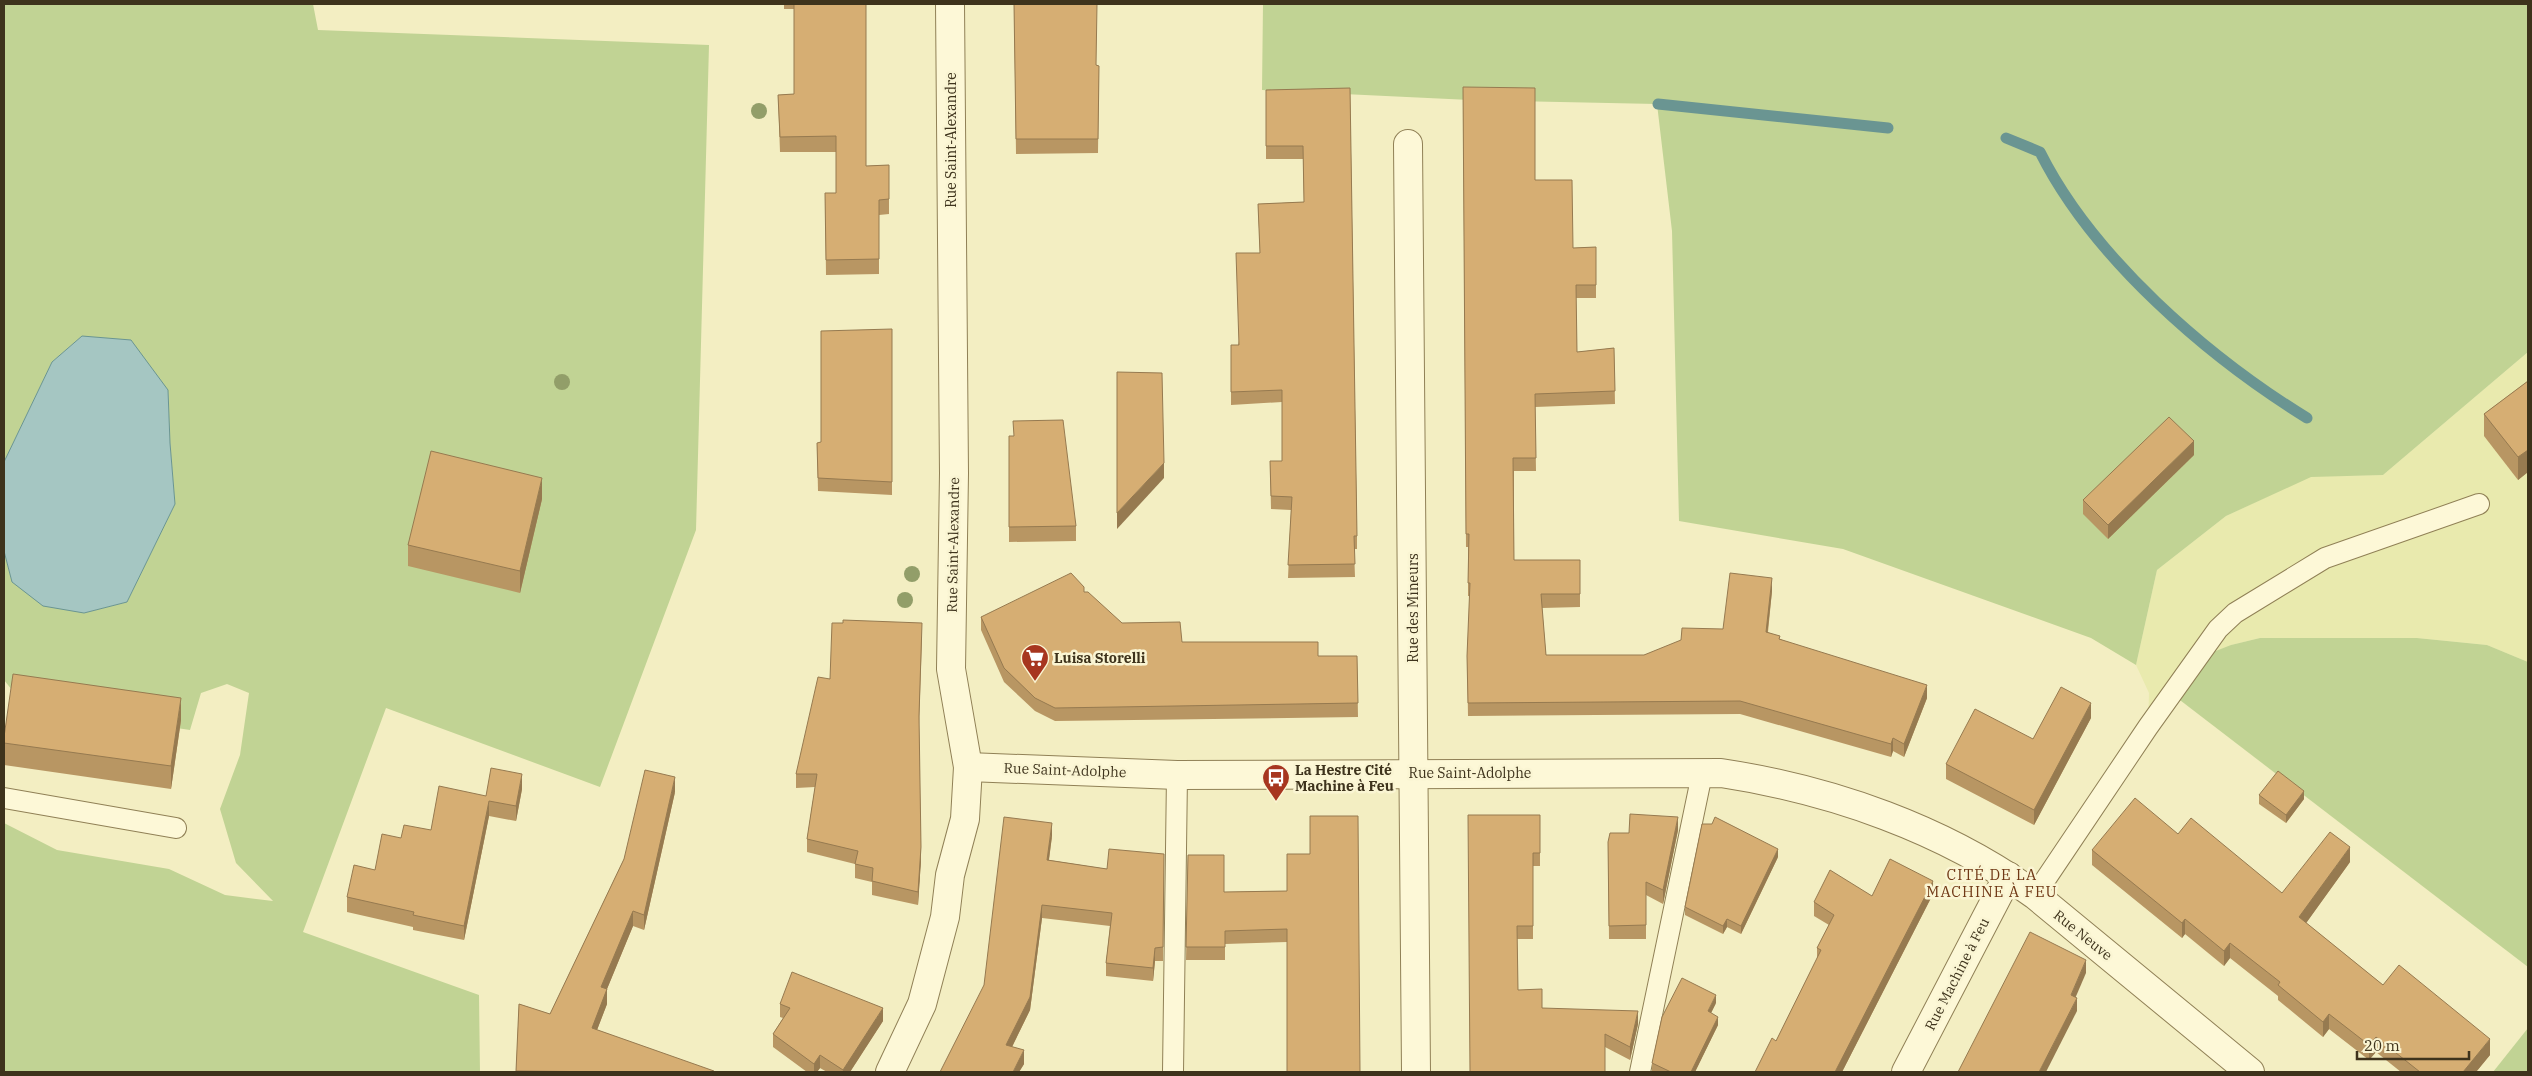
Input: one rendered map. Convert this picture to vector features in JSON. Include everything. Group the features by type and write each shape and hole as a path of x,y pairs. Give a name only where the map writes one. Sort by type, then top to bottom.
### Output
{"street":[{"name":"Rue Saint-Alexandre","path":"890,1072 922,1004 945,917 950,875 965,819 968,767 951,669 954,473 950,4"},
{"name":"Rue des Mineurs","path":"1408,144 1416,1072"},
{"name":"Rue Saint-Adolphe","path":"968,767 1177,775 1721,773 1761,779 1808,790 1872,811"},
{"name":"Rue Neuve","path":"1872,811 1932,836 2008,876 2250,1072"},
{"name":"Rue Machine à Feu","path":"1906,1072 2008,876"}],"lane":[{"path":"2035,896 2148,727 2218,629 2234,613 2325,558 2479,504"},
{"path":"1640,1072 1702,774"},
{"path":"1173,1072 1177,775"},
{"path":"4,798 176,828"}],"green space":[{"path":"4,4 313,4 318,30 709,45 696,530 600,787 386,708 303,932 479,995 480,1072 4,1072 4,823 57,850 169,869 225,895 273,901 236,863 220,809 240,755 249,693 227,684 201,693 190,730 24,705 4,680 4,551 12,582 84,613 127,602 175,504 168,390 82,336 52,362 4,462"},
{"path":"1263,4 2528,4 2528,352 2383,475 2311,477 2226,516 2157,570 2136,665 2091,638 1843,549 1679,521 1672,231 1657,104 1470,100 1262,90"},
{"path":"2528,352 2528,662 2487,645 2417,638 2260,638 2231,645 2148,727 2149,693 2136,665 2157,570 2226,516 2311,476 2383,475"},
{"path":"2260,638 2417,638 2487,645 2528,662 2528,967 2172,694 2198,658 2231,645"},
{"path":"2528,1028 2528,1072 2493,1072"}],"water":[{"path":"82,336 131,340 168,390 175,504 127,602 84,613 43,606 12,582 4,551 4,462 52,362"}],"building":[{"path":"794,4 866,4 866,166 889,165 889,199 879,200 879,259 826,260 825,193 836,193 836,136 780,137 778,95 794,94"},
{"path":"1014,4 1097,4 1096,65 1099,66 1098,139 1016,139"},
{"path":"1463,87 1535,88 1535,180 1572,180 1573,248 1596,247 1596,285 1576,285 1577,352 1614,348 1615,391 1535,394 1536,458 1513,458 1514,560 1580,560 1580,594 1541,594 1546,655 1644,655 1681,640 1682,628 1723,629 1730,573 1772,578 1766,632 1780,636 1779,639 1927,685 1904,744 1893,738 1891,744 1740,701 1468,703 1467,656 1470,583 1468,583 1469,534 1466,534"},
{"path":"1350,88 1357,536 1354,536 1355,564 1288,565 1292,497 1271,496 1270,461 1282,461 1282,390 1231,392 1231,345 1239,345 1236,253 1260,253 1258,204 1304,202 1303,146 1266,146 1266,90"},
{"path":"892,329 892,482 818,478 817,443 821,442 821,331"},
{"path":"1117,372 1162,373 1164,463 1117,513"},
{"path":"2528,381 2528,450 2518,457 2484,414"},
{"path":"2169,417 2194,441 2108,525 2083,500"},
{"path":"1063,420 1076,526 1009,527 1009,436 1014,436 1013,421"},
{"path":"431,451 542,478 520,571 408,545"},
{"path":"1071,573 1084,587 1084,592 1088,592 1122,623 1180,622 1182,642 1318,642 1318,656 1357,656 1358,703 1055,708 1035,698 1004,668 981,617"},
{"path":"843,620 922,623 919,716 921,847 918,892 872,881 873,868 855,864 858,851 807,839 817,774 796,774 818,677 830,679 832,623 843,623"},
{"path":"13,674 181,698 171,766 4,743"},
{"path":"2061,687 2091,703 2034,810 1946,764 1975,709 2033,739"},
{"path":"491,768 522,774 516,806 489,801 464,926 413,915 414,912 347,897 354,865 375,870 382,834 401,838 404,825 431,830 439,786 486,796"},
{"path":"645,770 675,777 644,915 633,911 601,987 607,989 592,1028 714,1072 516,1071 519,1004 550,1014 624,859"},
{"path":"2278,771 2304,791 2286,815 2259,795"},
{"path":"2135,798 2178,834 2191,818 2282,893 2330,832 2350,847 2299,917 2383,985 2399,965 2490,1039 2463,1072 2420,1072 2376,1037 2369,1045 2329,1014 2323,1022 2278,985 2280,982 2230,943 2224,951 2185,919 2182,923 2092,850"},
{"path":"1630,814 1678,817 1663,890 1646,882 1646,925 1609,926 1608,842 1610,833 1629,833"},
{"path":"1468,815 1540,815 1540,853 1533,853 1533,926 1517,926 1518,990 1542,989 1542,1008 1638,1011 1630,1047 1605,1034 1605,1072 1470,1072"},
{"path":"1310,816 1358,816 1360,1072 1287,1072 1287,929 1225,931 1225,947 1186,947 1188,855 1224,855 1224,892 1287,891 1287,854 1310,854"},
{"path":"1004,817 1052,823 1047,860 1107,869 1109,849 1164,854 1163,947 1155,948 1153,968 1106,963 1112,913 1042,905 1030,997 1006,1045 1024,1050 1013,1072 940,1072 984,985"},
{"path":"1715,817 1778,849 1741,926 1727,919 1723,926 1685,907 1702,824 1712,824"},
{"path":"1890,859 1933,881 1835,1072 1755,1072 1772,1038 1776,1041 1821,950 1817,948 1834,915 1814,902 1830,870 1872,896"},
{"path":"2030,932 2086,960 2071,995 2077,998 2039,1072 1958,1072"},
{"path":"792,972 883,1008 843,1070 820,1055 814,1064 773,1034 790,1008 780,1004"},
{"path":"1682,978 1716,995 1708,1011 1718,1017 1691,1072 1671,1072 1652,1063 1662,1017"}],"waterway":[{"path":"1658,104 1888,128"},
{"path":"2006,138 2040,152 2063,191 2090,230 2156,302 2231,366 2307,418"}],"place":[{"name":"Luisa Storelli","path":"1035,682"},
{"name":"La Hestre Cité Machine à Feu","path":"1276,802"}],"district":[{"name":"CITÉ DE LA MACHINE À FEU","path":"1992,884"}]}
